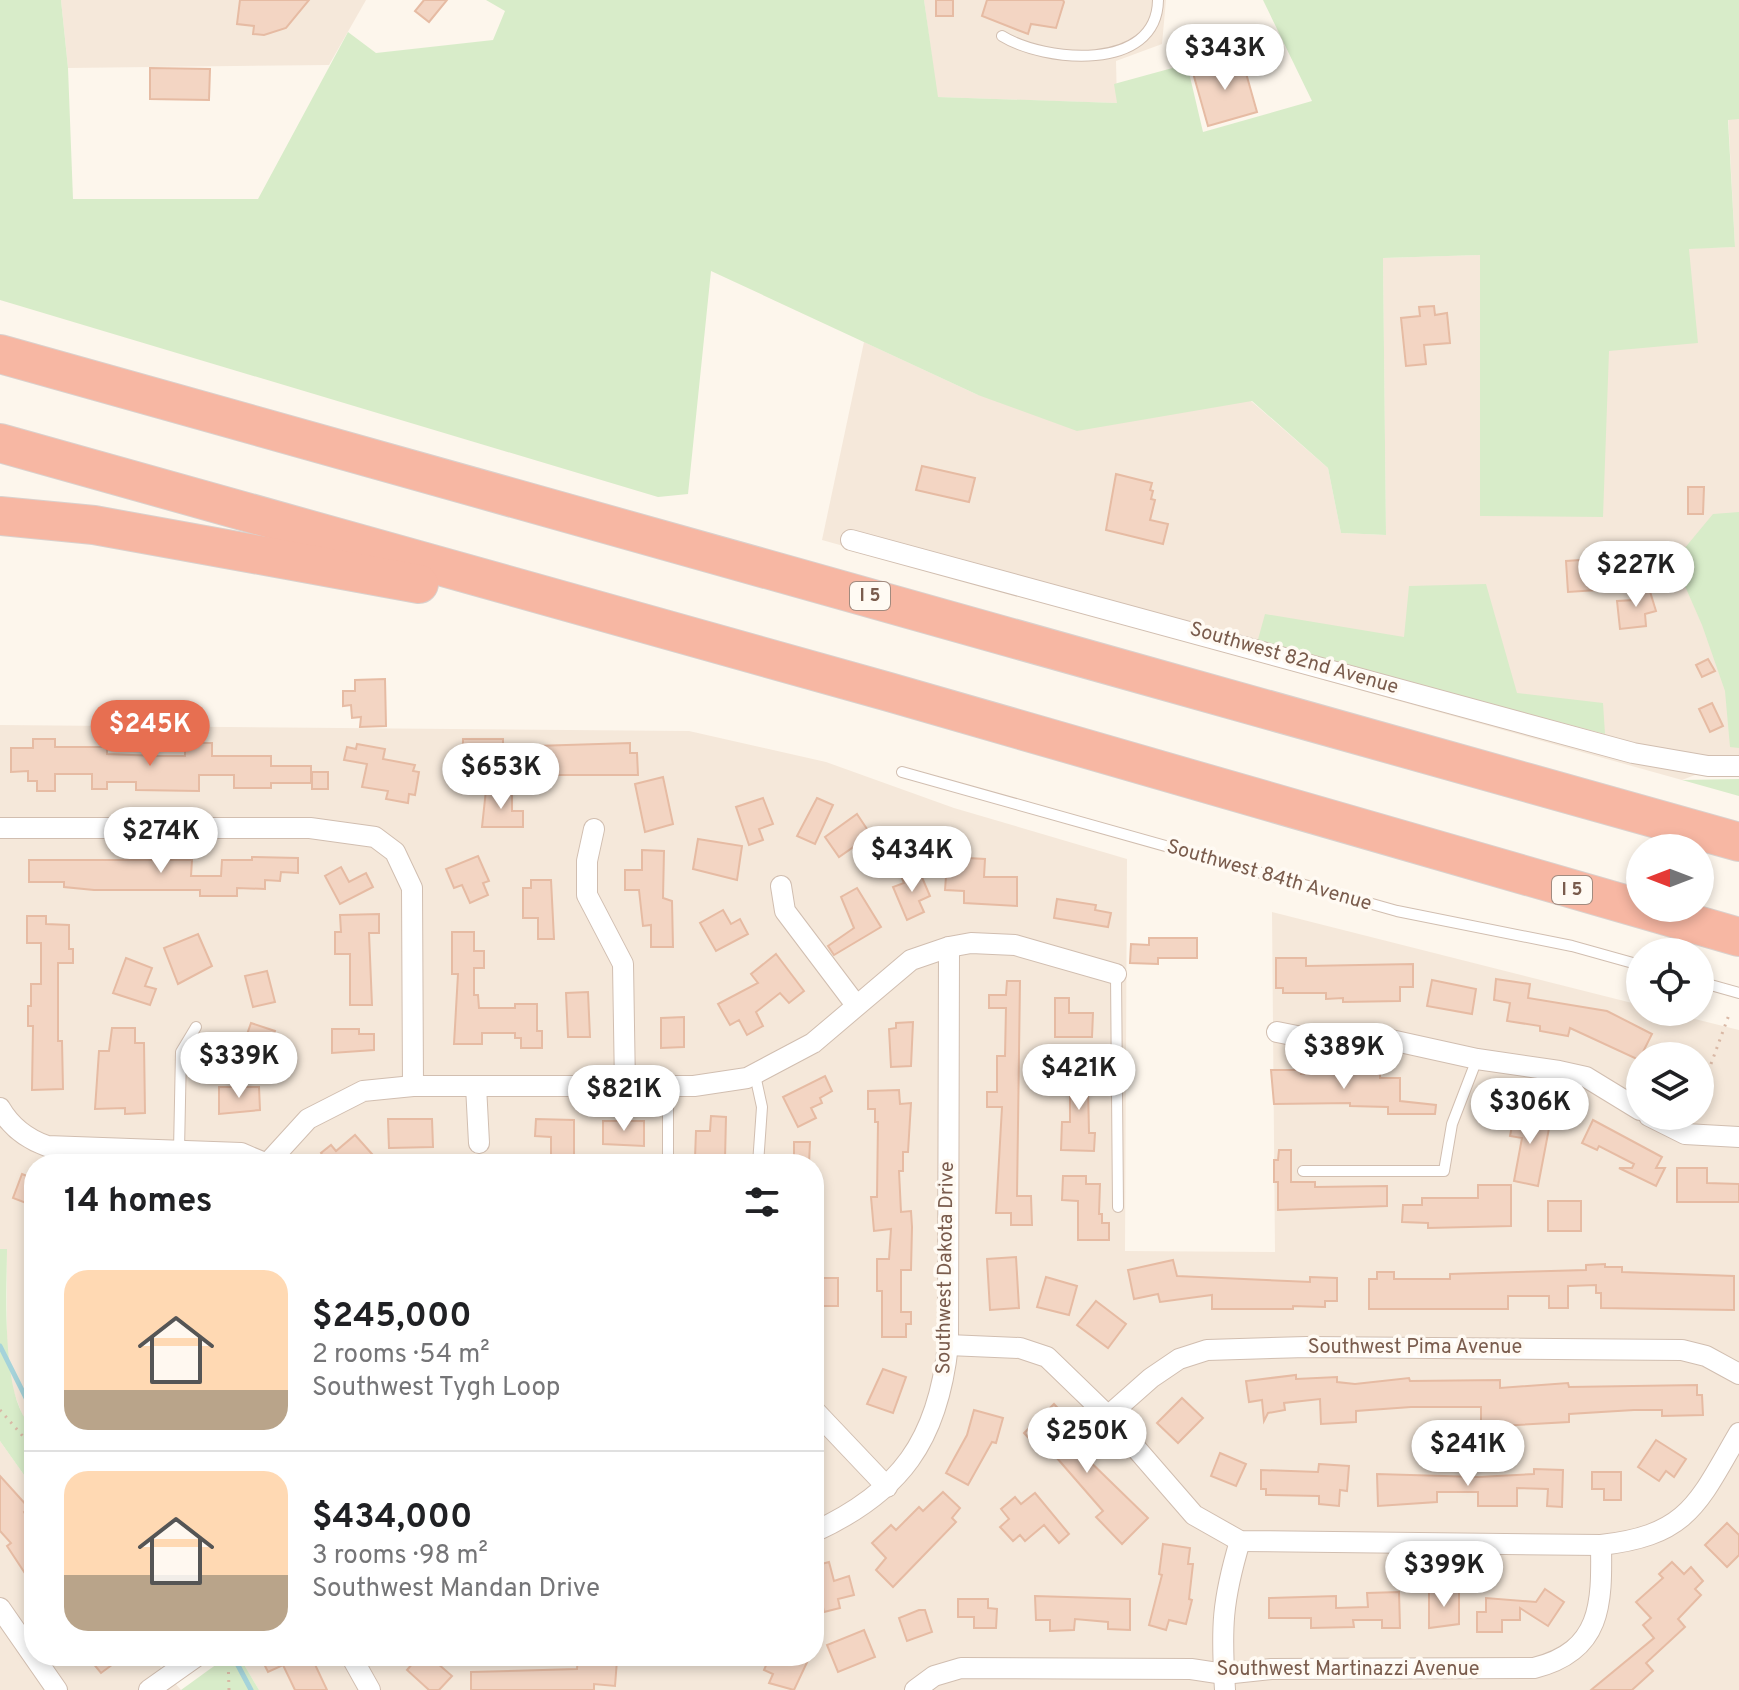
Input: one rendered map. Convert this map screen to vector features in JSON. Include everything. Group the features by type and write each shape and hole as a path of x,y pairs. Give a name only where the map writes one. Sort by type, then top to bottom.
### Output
{"highway":[{"name":"I 5","path":"0,354 1739,842"},
{"name":"I 5","path":"0,443 889,692 1739,937"},
{"path":"0,516 94,525 643,625"}],"street":[{"name":"Southwest 82nd Avenue","path":"851,540 1633,753 1708,766 1739,766"},
{"path":"0,828 310,828 375,837 395,852 412,888 413,1086"},
{"path":"594,829 587,861 587,895 623,964 625,1087"},
{"path":"781,886 785,911 856,1005"},
{"path":"276,1154 308,1119 334,1103 363,1091 413,1086 720,1084 755,1075 813,1043 911,960 949,947 971,943 1015,945 1116,974"},
{"name":"Southwest Dakota Drive","path":"824,1527 844,1518 887,1487 925,1438 937,1411 948,1345 949,947"},
{"path":"1277,1032 1312,1039 1391,1040 1477,1059 1586,1077 1626,1101"},
{"path":"476,1086 479,1143"},
{"path":"0,1108 15,1128 31,1140 47,1146 243,1154"},
{"path":"1677,1130 1685,1134 1739,1137"},
{"path":"948,1345 1020,1348 1047,1357 1108,1416 1194,1515 1240,1541 1601,1545 1639,1541 1664,1531 1687,1514 1706,1492 1739,1433"},
{"name":"Southwest Pima Avenue","path":"1108,1416 1170,1365 1207,1350 1307,1347 1682,1350 1706,1356 1739,1374"},
{"path":"824,1421 887,1487"},
{"path":"1225,1682 1221,1629 1226,1588 1240,1541"},
{"name":"Southwest Martinazzi Avenue","path":"915,1690 934,1676 961,1668 1191,1669 1225,1682 1271,1669 1518,1670 1548,1665 1572,1651 1597,1618 1602,1595 1601,1545"},
{"path":"0,1608 24,1643"},
{"path":"40,1666 57,1690"},
{"path":"149,1690 183,1666"},
{"path":"357,1666 370,1690"}],"lane":[{"path":"1002,36 1021,48 1109,54 1127,50 1147,36 1158,12 1158,0"},
{"name":"Southwest 84th Avenue","path":"902,772 1397,911 1572,946 1626,961"},
{"path":"1116,974 1118,1207"},
{"path":"1714,986 1739,993"},
{"path":"179,1150 181,1052 196,1027"},
{"path":"1303,1171 1444,1171 1452,1124 1477,1059"},
{"path":"755,1075 762,1107 759,1154"},
{"path":"668,1086 668,1154"}],"path":[{"path":"1714,1056 1730,1012"},
{"path":"0,1410 24,1438"},
{"path":"228,1666 229,1690"}],"shaded area":[{"path":"61,0 366,0 329,65 68,68"},
{"path":"924,0 1166,0 1162,44 1116,61 1117,103 937,97"},
{"path":"1722,0 1739,0 1739,758 1682,780 822,540 864,342 978,395 1251,401 1328,468 1341,533 1386,535 1383,258 1735,247"},
{"path":"0,725 689,731 826,762 954,808 1127,859 1125,1251 1275,1252 1272,912 1626,1001 1626,1026 1714,1024 1739,1030 1739,1690 259,1690 245,1666 824,1666 824,1154 24,1154 24,1419 7,1374 7,1250 0,1249"},
{"path":"0,1441 24,1475 24,1666 160,1666 181,1690 0,1690"}],"green space":[{"path":"0,0 61,0 68,68 73,199 258,199 348,32 376,53 493,40 505,11 486,0 924,0 938,97 1117,103 1114,84 1187,64 1203,132 1312,101 1263,0 1739,0 1739,119 1728,120 1735,247 1689,249 1698,343 1609,351 1603,517 1480,516 1480,255 1383,258 1386,535 1341,533 1328,468 1252,401 1077,431 978,395 711,271 688,494 658,497 0,300"},
{"path":"1739,512 1739,748 1730,747 1725,691 1702,625 1674,561 1713,514"},
{"path":"1486,584 1517,693 1603,703 1605,734 1257,643 1265,614 1404,637 1409,586"},
{"path":"1739,779 1739,796 1682,780"},
{"path":"0,1249 7,1249 8,1345 15,1396 24,1416 24,1475 0,1441"},
{"path":"214,1666 245,1666 259,1690 181,1690"}],"building":[{"path":"240,0 309,0 286,28 264,35 253,34 254,26 237,24"},
{"path":"424,0 447,0 429,22 415,11"},
{"path":"936,0 953,0 953,16 936,16"},
{"path":"987,0 1064,2 1056,28 1031,24 1028,34 982,16"},
{"path":"1242,59 1257,112 1208,126 1193,73"},
{"path":"150,68 210,69 209,100 150,99"},
{"path":"1434,306 1435,315 1447,313 1450,343 1424,345 1426,364 1406,366 1401,318 1420,316 1419,307"},
{"path":"922,466 975,478 969,502 916,490"},
{"path":"1116,474 1152,483 1151,499 1155,500 1150,520 1168,524 1163,544 1106,530"},
{"path":"1688,487 1704,487 1703,514 1688,514"},
{"path":"1595,559 1597,590 1568,592 1566,561"},
{"path":"1648,585 1656,611 1645,614 1646,626 1620,629 1617,601 1634,600 1631,590"},
{"path":"1708,659 1715,671 1702,677 1696,665"},
{"path":"385,679 386,726 360,727 361,717 352,718 351,705 343,706 343,691 355,691 355,680"},
{"path":"1712,703 1723,726 1710,732 1699,709"},
{"path":"33,739 55,739 55,747 107,747 107,754 158,756 185,756 185,743 212,743 212,756 271,756 271,766 311,766 311,783 271,783 271,788 234,788 234,775 199,775 199,791 136,790 136,782 107,782 107,789 92,789 92,774 55,774 55,791 37,791 37,781 28,781 28,771 11,772 11,748 33,748"},
{"path":"463,739 503,739 503,753 485,753 485,769 463,769"},
{"path":"630,743 630,753 637,753 638,775 536,775 535,746"},
{"path":"357,744 385,749 383,759 415,765 413,771 419,772 415,795 409,794 408,803 386,799 388,791 362,787 367,764 344,760 347,747 356,749"},
{"path":"312,772 328,772 328,789 312,789"},
{"path":"663,777 673,824 645,832 635,784"},
{"path":"486,790 512,791 512,811 523,811 523,827 482,827"},
{"path":"763,798 773,824 759,829 763,840 749,845 736,807"},
{"path":"817,798 833,805 815,844 797,836"},
{"path":"857,814 871,835 877,830 887,846 865,861 855,846 839,857 825,837"},
{"path":"698,839 742,846 737,880 693,869"},
{"path":"948,848 969,849 968,858 985,859 984,877 1017,877 1017,906 964,903 964,891 945,890"},
{"path":"642,850 664,851 663,898 672,901 673,947 651,947 651,925 643,926 639,890 625,890 625,870 642,870"},
{"path":"478,856 489,881 483,883 488,895 470,903 462,885 454,888 446,869"},
{"path":"252,857 298,858 298,873 281,872 280,881 265,880 265,889 237,888 237,896 200,896 200,890 94,890 64,887 64,882 29,882 29,860 192,860 191,876 221,876 222,860 252,860"},
{"path":"341,867 349,882 366,873 373,887 340,904 325,876"},
{"path":"918,868 930,896 919,901 924,912 907,920 893,887 904,883 901,876"},
{"path":"531,880 551,880 554,939 538,939 538,918 523,918 523,888 531,888"},
{"path":"857,888 881,927 834,955 828,946 854,928 841,897"},
{"path":"1057,899 1096,905 1095,910 1111,913 1108,927 1054,918"},
{"path":"723,910 731,924 740,919 748,934 716,951 700,923"},
{"path":"379,914 379,933 369,933 372,1005 350,1005 350,954 335,954 335,932 341,932 340,915"},
{"path":"27,916 46,916 46,924 69,925 69,949 73,949 73,963 58,963 58,1041 62,1041 63,1089 32,1090 33,1026 28,1026 28,1006 31,1006 31,984 41,984 41,943 27,943"},
{"path":"452,932 474,932 474,951 484,951 484,968 474,968 474,995 478,995 479,1008 515,1008 515,1004 537,1004 537,1031 542,1031 542,1048 521,1048 521,1038 515,1038 515,1033 482,1033 482,1044 454,1044 458,974 452,974"},
{"path":"198,934 212,966 178,984 164,948"},
{"path":"1149,938 1197,938 1197,958 1158,958 1158,964 1130,963 1131,944 1149,945"},
{"path":"776,954 804,991 789,1003 780,993 756,1012 763,1026 747,1035 739,1020 730,1025 718,1004 758,983 751,974"},
{"path":"126,958 152,968 145,986 156,989 150,1005 113,993"},
{"path":"1276,958 1306,958 1306,966 1413,964 1413,987 1400,987 1400,1001 1343,1002 1343,998 1326,999 1326,993 1283,993 1283,988 1276,988"},
{"path":"267,971 275,1002 253,1007 245,976"},
{"path":"1496,979 1530,984 1528,998 1607,1011 1626,1021 1626,1026 1636,1026 1652,1034 1648,1042 1626,1042 1626,1054 1570,1028 1568,1036 1540,1031 1540,1026 1507,1021 1510,1003 1494,1000"},
{"path":"1432,980 1476,989 1472,1014 1427,1006"},
{"path":"1007,981 1020,981 1017,1196 1031,1196 1032,1225 1011,1225 1011,1213 996,1213 1002,1107 987,1107 987,1092 997,1092 997,1056 1005,1056 1006,1008 989,1008 989,995 1006,995"},
{"path":"588,992 590,1037 568,1037 566,993"},
{"path":"1055,998 1069,998 1069,1013 1093,1013 1092,1037 1055,1037"},
{"path":"684,1017 684,1047 661,1048 661,1018"},
{"path":"913,1022 911,1066 891,1067 889,1029 896,1028 896,1023"},
{"path":"251,1023 275,1031 265,1062 240,1054"},
{"path":"112,1028 135,1028 135,1043 144,1043 145,1113 125,1114 125,1108 95,1109 99,1051 109,1051"},
{"path":"332,1029 359,1029 359,1034 374,1034 374,1050 332,1053"},
{"path":"1070,1069 1098,1069 1098,1085 1088,1086 1089,1133 1095,1133 1094,1151 1061,1150 1062,1122 1070,1122"},
{"path":"1271,1070 1301,1070 1301,1074 1380,1072 1380,1078 1400,1078 1400,1101 1436,1105 1435,1114 1388,1114 1388,1107 1350,1106 1350,1103 1274,1104"},
{"path":"825,1076 832,1091 820,1098 822,1103 811,1108 816,1118 798,1127 783,1097"},
{"path":"219,1087 259,1087 260,1110 219,1114"},
{"path":"899,1090 900,1104 911,1103 908,1152 903,1152 903,1171 899,1171 901,1212 911,1211 912,1227 911,1270 901,1270 901,1312 911,1312 911,1324 906,1324 906,1337 882,1337 882,1291 877,1291 877,1259 889,1259 891,1229 874,1231 871,1197 877,1197 878,1122 875,1122 875,1109 868,1109 868,1091"},
{"path":"1515,1111 1551,1118 1538,1186 1514,1181 1522,1138 1510,1136"},
{"path":"711,1116 726,1117 725,1154 695,1154 696,1131 710,1131"},
{"path":"388,1119 432,1119 433,1147 389,1148"},
{"path":"536,1119 574,1120 574,1154 551,1154 551,1137 535,1136"},
{"path":"1593,1120 1662,1157 1656,1168 1665,1168 1656,1186 1619,1168 1632,1168 1634,1164 1599,1146 1597,1150 1582,1143"},
{"path":"603,1121 644,1121 644,1146 603,1144"},
{"path":"355,1135 372,1154 321,1153 331,1145 336,1151"},
{"path":"794,1142 810,1142 809,1154 794,1154"},
{"path":"1279,1150 1291,1150 1291,1182 1315,1182 1315,1187 1387,1186 1387,1206 1278,1210 1274,1160 1278,1160"},
{"path":"1677,1168 1707,1168 1707,1183 1739,1184 1739,1202 1677,1202"},
{"path":"22,1174 24,1175 24,1202 13,1198"},
{"path":"1063,1176 1086,1176 1086,1184 1100,1184 1099,1214 1102,1214 1102,1223 1109,1223 1109,1240 1078,1240 1078,1201 1062,1200"},
{"path":"1478,1185 1511,1185 1511,1226 1428,1228 1428,1223 1402,1222 1403,1205 1422,1205 1422,1198 1478,1198"},
{"path":"1548,1201 1581,1201 1581,1231 1548,1231"},
{"path":"1016,1257 1019,1308 990,1310 987,1259"},
{"path":"1173,1260 1177,1276 1310,1282 1310,1277 1337,1278 1337,1301 1325,1301 1325,1307 1212,1309 1212,1295 1160,1302 1158,1294 1134,1299 1128,1270"},
{"path":"1605,1264 1605,1267 1622,1267 1622,1272 1734,1276 1734,1310 1601,1308 1601,1293 1596,1293 1596,1285 1568,1286 1568,1308 1549,1308 1549,1296 1508,1296 1508,1309 1369,1309 1369,1279 1377,1279 1377,1272 1394,1272 1394,1279 1450,1279 1450,1274 1586,1270 1586,1265"},
{"path":"1046,1277 1077,1286 1069,1315 1037,1307"},
{"path":"824,1278 838,1278 838,1306 824,1306"},
{"path":"1096,1301 1126,1324 1108,1348 1077,1325"},
{"path":"883,1369 906,1377 893,1413 867,1404"},
{"path":"1296,1375 1296,1379 1337,1377 1337,1382 1355,1384 1409,1378 1410,1381 1500,1380 1500,1388 1568,1383 1569,1387 1697,1385 1697,1395 1702,1395 1703,1415 1662,1416 1662,1410 1634,1410 1569,1414 1569,1422 1481,1427 1481,1407 1411,1407 1356,1411 1356,1422 1321,1424 1320,1399 1284,1403 1285,1410 1268,1413 1264,1421 1262,1400 1249,1402 1246,1381"},
{"path":"1182,1398 1203,1418 1178,1443 1157,1423"},
{"path":"1054,1404 1070,1421 1066,1425 1074,1433 1068,1439 1148,1518 1122,1544 1096,1517 1103,1511 1043,1442 1037,1447 1024,1433"},
{"path":"974,1410 1003,1418 996,1443 992,1442 968,1485 946,1473 967,1435"},
{"path":"1656,1440 1686,1459 1674,1477 1666,1471 1659,1481 1638,1467"},
{"path":"1220,1453 1246,1464 1236,1486 1211,1476"},
{"path":"1319,1464 1349,1466 1347,1491 1340,1490 1339,1506 1319,1504 1319,1496 1266,1495 1266,1489 1261,1489 1261,1470 1318,1472"},
{"path":"1534,1469 1563,1470 1562,1507 1547,1506 1548,1489 1517,1488 1517,1506 1478,1506 1478,1492 1437,1492 1437,1502 1378,1506 1377,1474 1478,1477 1534,1474"},
{"path":"1592,1472 1621,1472 1621,1500 1604,1500 1604,1489 1592,1489"},
{"path":"0,1476 24,1502 24,1572 7,1546 11,1543 0,1531"},
{"path":"943,1492 960,1508 952,1518 956,1522 893,1587 876,1570 886,1558 872,1543 891,1525 896,1530 919,1507 923,1511"},
{"path":"1035,1493 1069,1534 1059,1543 1044,1525 1025,1541 1020,1535 1013,1541 1000,1527 1009,1519 1001,1509 1015,1497 1021,1504"},
{"path":"1727,1523 1739,1535 1739,1555 1727,1567 1705,1545"},
{"path":"1163,1544 1190,1548 1188,1564 1193,1564 1189,1599 1192,1600 1186,1624 1169,1620 1166,1630 1149,1625 1162,1575 1159,1574"},
{"path":"829,1562 834,1581 849,1576 854,1595 838,1599 840,1608 824,1612 824,1563"},
{"path":"1672,1562 1684,1574 1691,1567 1703,1581 1695,1589 1701,1595 1678,1619 1685,1627 1646,1663 1653,1671 1632,1690 1591,1690 1654,1638 1643,1625 1651,1618 1636,1602 1663,1578 1659,1574"},
{"path":"1545,1589 1564,1602 1548,1626 1520,1608 1520,1620 1502,1620 1502,1632 1477,1632 1477,1612 1486,1612 1486,1598 1536,1602"},
{"path":"1399,1592 1400,1628 1382,1628 1382,1620 1353,1620 1354,1627 1311,1628 1311,1618 1269,1618 1269,1598 1336,1596 1336,1608 1368,1607 1367,1593"},
{"path":"1429,1592 1459,1592 1459,1624 1429,1628"},
{"path":"1035,1596 1130,1599 1130,1630 1108,1629 1108,1622 1075,1619 1074,1630 1050,1631 1050,1620 1036,1620"},
{"path":"958,1599 988,1599 988,1608 997,1609 996,1628 974,1628 974,1617 958,1617"},
{"path":"925,1610 932,1632 907,1641 899,1618"},
{"path":"864,1630 875,1657 838,1672 827,1645"},
{"path":"95,1666 110,1666 101,1673"},
{"path":"265,1666 281,1666 268,1672"},
{"path":"283,1666 316,1666 327,1690 295,1690"},
{"path":"410,1666 440,1666 452,1676 439,1690 429,1690 407,1670"},
{"path":"577,1666 617,1666 615,1686 594,1684 594,1690 471,1690 471,1672 577,1669"},
{"path":"766,1666 805,1666 794,1690 769,1683 773,1674 764,1670"}],"waterway":[{"path":"0,1346 24,1394"},
{"path":"238,1666 251,1690"}]}
